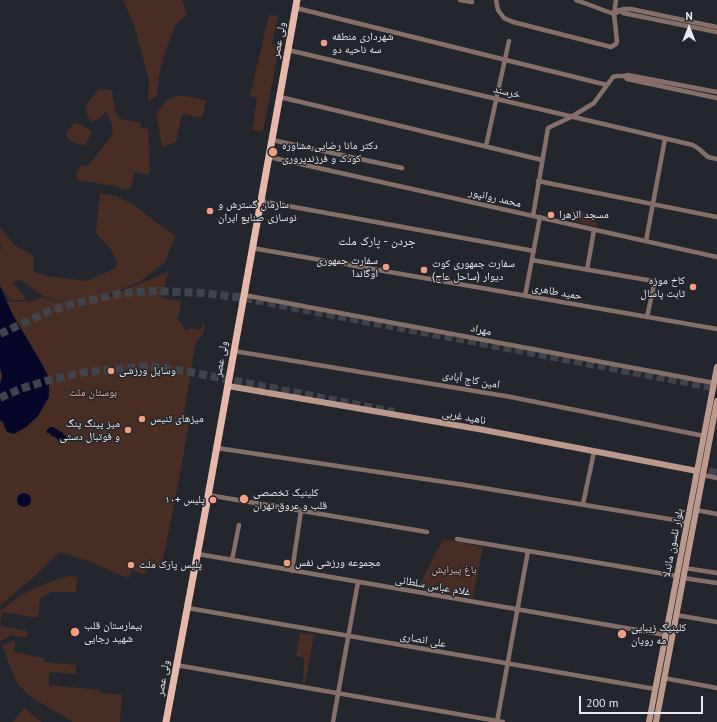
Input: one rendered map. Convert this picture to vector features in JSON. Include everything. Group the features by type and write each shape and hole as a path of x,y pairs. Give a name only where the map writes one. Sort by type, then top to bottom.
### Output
{"main road":[{"name":"ولی عصر","path":"166,722 198,554 297,0"},
{"name":"بلوار نلسون ماندلا","path":"656,722 676,615 687,522 717,367"},
{"name":"ناهید غربی","path":"228,386 484,430 697,471"},
{"name":"بلوار نلسون ماندلا","path":"649,722 666,635 680,577 685,568 717,404"}],"street":[{"path":"460,0 472,2"},
{"path":"496,0 498,10 504,18 609,47 614,46 617,41 614,14 616,0"},
{"path":"576,0 614,14"},
{"path":"296,8 608,85"},
{"path":"614,14 619,10 631,9 717,27"},
{"path":"619,10 624,13 717,32"},
{"path":"486,146 509,41"},
{"name":"خرسند","path":"288,50 693,145 699,148 708,157 717,159"},
{"path":"627,76 717,98"},
{"path":"532,216 548,128 571,117 594,103 613,77 627,76 717,92"},
{"path":"280,97 542,160"},
{"path":"646,241 665,139"},
{"path":"272,140 402,168"},
{"name":"محمد روانپور","path":"269,157 717,257"},
{"path":"538,181 717,217"},
{"path":"261,201 534,251"},
{"path":"526,296 540,217"},
{"path":"587,270 594,230"},
{"name":"حمید طاهری","path":"252,248 717,329"},
{"path":"532,260 651,280 654,282 648,317"},
{"name":"مهراد","path":"244,295 714,383"},
{"name":"امین کاج آبادی","path":"234,351 504,395 704,436"},
{"path":"217,448 465,485 687,522"},
{"path":"583,504 594,452"},
{"path":"703,475 717,478"},
{"path":"208,495 427,532"},
{"path":"696,510 717,514"},
{"path":"292,571 301,511"},
{"path":"232,560 239,525"},
{"path":"457,539 717,583"},
{"path":"176,664 499,722 528,551"},
{"name":"غلام عباس سلطانی","path":"198,554 666,635"},
{"path":"685,568 717,573"},
{"path":"333,722 358,582"},
{"name":"علی انصاری","path":"188,608 655,689"},
{"path":"676,615 717,622"},
{"path":"664,678 717,688"}],"green space":[{"path":"123,0 182,0 187,14 175,25 159,75 157,96 148,101 149,80 133,22"},
{"path":"269,15 278,16 272,44 276,44 278,52 263,132 252,130 257,98 250,96"},
{"path":"99,89 112,90 115,111 120,119 140,122 141,128 148,129 150,171 148,175 136,172 134,174 131,188 126,190 114,186 78,180 76,176 82,165 88,166 113,134 111,123 106,112 100,118 92,122 88,117 85,107"},
{"path":"179,95 206,100 202,118 182,114 176,142 162,147 156,114 166,101"},
{"path":"75,123 81,124 91,131 91,135 84,146 70,141 67,136 67,131"},
{"name":"بوستان ملت","path":"100,193 116,196 132,204 175,236 165,262 141,281 110,294 105,298 168,272 161,298 181,301 178,320 186,330 191,328 200,330 204,322 204,333 196,341 184,414 190,417 161,568 147,566 145,575 133,570 128,578 89,561 61,553 0,606 0,302 34,301 42,297 55,301 71,300 56,300 45,297 20,280 12,282 27,300 10,300 0,285 0,249 2,248 0,244 0,227 14,245 34,256 34,272 47,276 87,281 116,268 117,263 111,249 96,233"},
{"path":"571,209 593,215 592,221 597,222 597,227 570,220"},
{"name":"باغ پیرایش","path":"443,539 483,547 473,598 418,588"},
{"path":"70,576 77,577 76,592 51,592 40,598 38,618 2,612 0,626 0,611 24,593 60,578"},
{"path":"0,626 27,631 27,638 12,635 0,641"},
{"path":"300,633 314,635 305,684 303,683 304,658 296,656"},
{"path":"13,641 15,643 14,652 43,658 45,662 76,665 76,674 49,672 49,685 100,690 100,693 122,695 120,722 73,722 31,697 17,683 2,646"},
{"path":"24,708 42,722 13,722"}],"water":[{"path":"0,287 13,315 48,376 49,397 38,416 26,427 14,434 7,432 3,422 0,420 0,384 2,376 0,368"},
{"path":"50,427 54,427 67,436 62,443 54,436 53,437 47,433 46,431"},
{"path":"24,493 29,495 31,500 29,505 24,507 19,505 17,500 19,495"}],"tunnel":[{"path":"0,334 47,312 72,304 123,293 154,291 205,293 244,298 717,388"},
{"path":"0,398 20,389 49,380 86,372 150,366 190,372 394,412"},
{"path":"697,469 717,473"}],"place":[{"name":"شهرداری منطقه سه ناحیه دو","path":"324,43"},
{"name":"دکتر مانا رضایی مشاوره کودک و فرزندپروری","path":"273,152"},
{"name":"سازمان گسترش و نوسازی صنایع ایران","path":"210,211"},
{"name":"مسجد الزهرا","path":"551,215"},
{"name":"سفارت جمهوری اوگاندا","path":"386,267"},
{"name":"سفارت جمهوری کوت دیوار (ساحل عاج)","path":"424,270"},
{"name":"کاخ موزه ثابت پاسال","path":"693,287"},
{"name":"وسایل ورزشی","path":"111,371"},
{"name":"میزهای تنیس","path":"142,419"},
{"name":"میز پینگ پنگ و فوتبال دستی","path":"128,430"},
{"name":"کلینیک تخصصی قلب و عروق تهران","path":"244,499"},
{"name":"پلیس +۱۰","path":"213,500"},
{"name":"مجموعه ورزشی نفس","path":"287,563"},
{"name":"پلیس پارک ملت","path":"131,565"},
{"name":"بیمارستان قلب شهید رجایی","path":"75,632"},
{"name":"کلینیک زیبایی مه رویان","path":"622,634"}],"district":[{"name":"جردن - پارک ملت","path":"377,242"}]}
